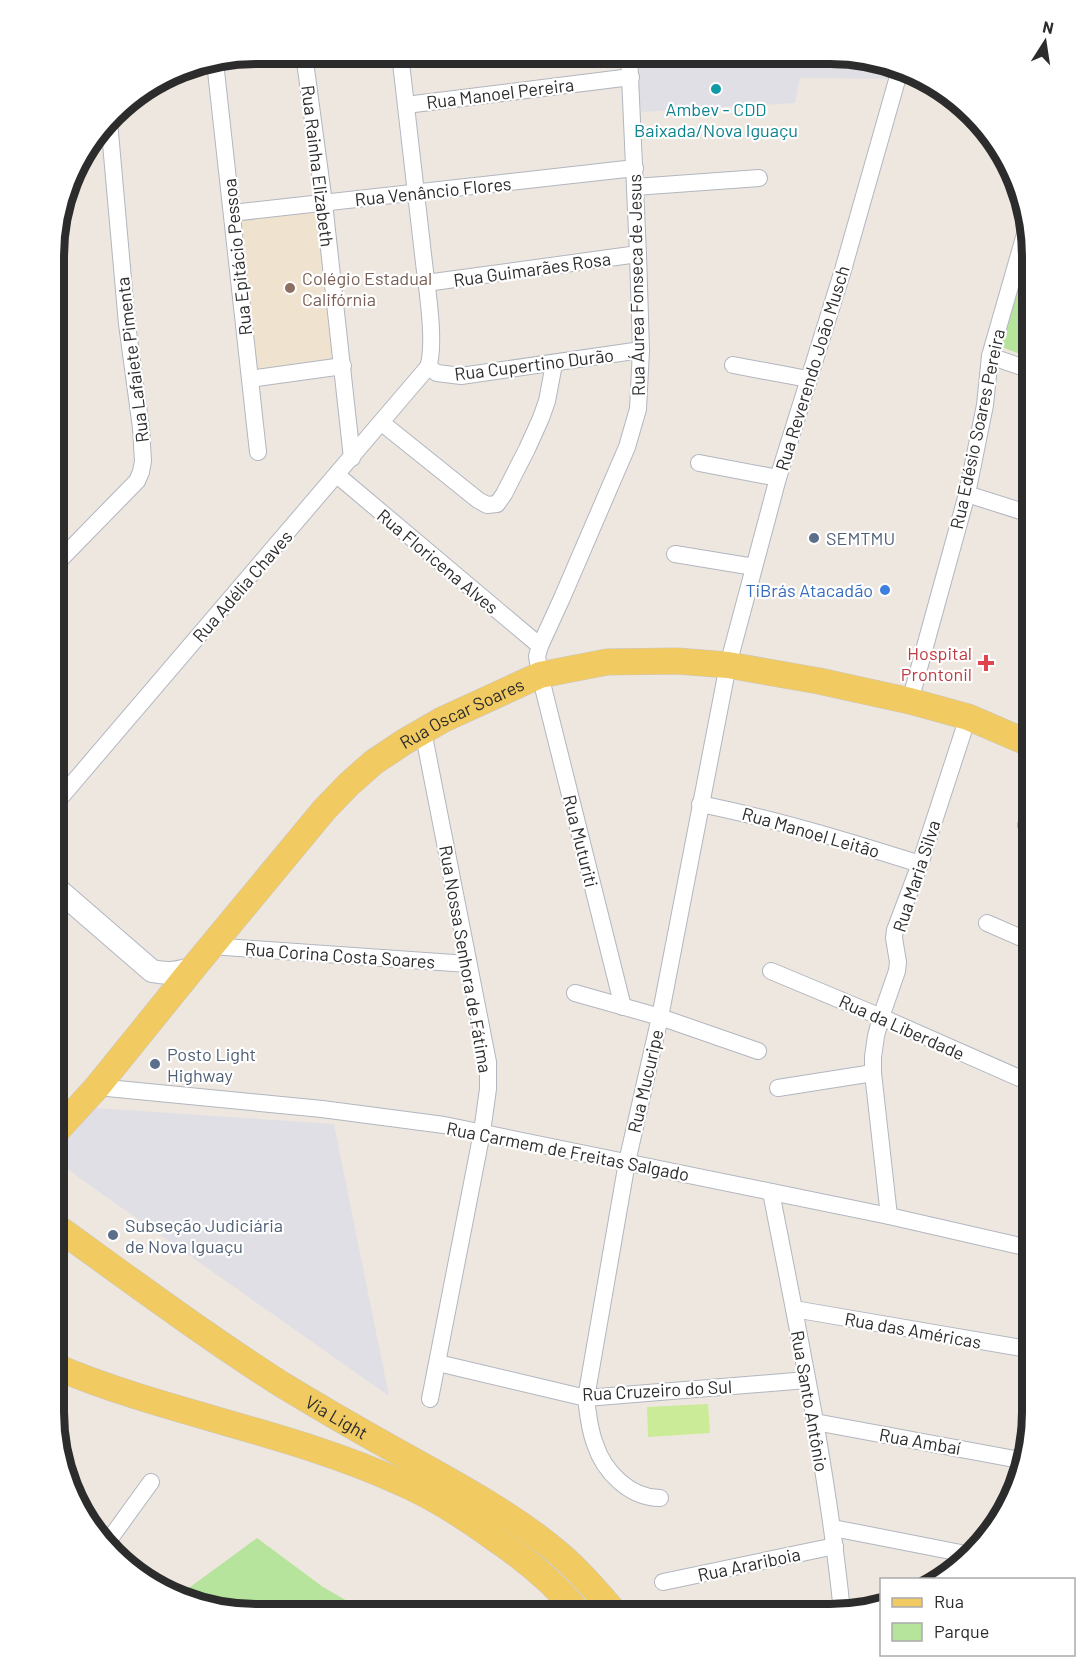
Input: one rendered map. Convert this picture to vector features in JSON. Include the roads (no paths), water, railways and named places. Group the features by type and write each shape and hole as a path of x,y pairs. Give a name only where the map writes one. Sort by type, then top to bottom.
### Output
{"main road":[{"name":"Rua Oscar Soares","path":"65,1121 97,1087 324,810 348,785 374,762 442,720 540,675 607,662 677,661 728,665 819,681 910,701 968,717 1022,740"},
{"path":"65,896 152,971 158,994 159,1011"},
{"path":"152,971 175,973 194,967"},
{"name":"Via Light","path":"65,1233 172,1311 281,1384 468,1491 525,1527 554,1549 607,1604"},
{"name":"Via Light","path":"65,1370 99,1384 317,1450 403,1483 459,1514 516,1553 542,1574 570,1604"}],"street":[{"name":"Rua Rainha Elizabeth","path":"305,65 324,203 352,458"},
{"path":"401,65 426,283 431,346 431,359 428,367"},
{"name":"Rua Áurea Fonseca de Jesus","path":"540,675 537,656 540,646 627,447 638,409 641,350 629,65"},
{"name":"Rua Epitácio Pessoa","path":"216,69 258,452"},
{"name":"Rua Manoel Pereira","path":"406,105 630,76"},
{"name":"Rua Reverendo João Musch","path":"728,665 778,478 843,270 898,77"},
{"name":"Rua Lafaiete Pimenta","path":"65,555 137,481 143,461 120,254 111,132"},
{"name":"Rua Venâncio Flores","path":"232,213 635,168"},
{"path":"635,187 759,178"},
{"name":"Rua Edésio Soares Pereira","path":"910,701 967,494 985,405 990,356 1022,245"},
{"name":"Rua Guimarães Rosa","path":"426,283 638,254"},
{"name":"Rua Cupertino Durão","path":"428,367 437,373 460,376 641,350"},
{"path":"990,356 1022,367"},
{"path":"382,423 478,500 487,505 496,504 504,494 541,418 547,401 554,364"},
{"path":"733,365 808,379"},
{"path":"250,379 343,366"},
{"name":"Rua Adélia Chaves","path":"65,792 428,367"},
{"path":"699,463 778,478"},
{"name":"Rua Floricena Alves","path":"337,475 540,646"},
{"path":"967,494 1022,512"},
{"path":"675,554 754,567"},
{"name":"Rua Mucuripe","path":"660,1498 645,1497 634,1492 623,1484 605,1464 592,1435 586,1398 627,1162 660,1017 728,665"},
{"name":"Rua Muturiti","path":"540,675 623,1007"},
{"name":"Rua Maria Silva","path":"890,1216 873,1057 880,1017 897,971 895,930 920,864 968,717"},
{"name":"Rua Nossa Senhora de Fátima","path":"423,731 488,1062 488,1089 482,1132 430,1399"},
{"name":"Rua Manoel Leitão","path":"700,804 808,829 920,864"},
{"path":"987,923 1022,938"},
{"name":"Rua Corina Costa Soares","path":"211,946 468,964"},
{"name":"Rua da Liberdade","path":"771,971 1022,1079"},
{"path":"575,993 660,1017 758,1051"},
{"path":"778,1088 873,1073"},
{"name":"Rua Carmem de Freitas Salgado","path":"97,1087 364,1113 482,1132 890,1216 1022,1247"},
{"name":"Rua Santo Antônio","path":"771,1192 833,1528 841,1603"},
{"name":"Rua das Américas","path":"794,1309 1022,1348"},
{"name":"Rua Cruzeiro do Sul","path":"438,1363 586,1398 807,1380"},
{"name":"Rua Ambaí","path":"814,1422 1016,1459"},
{"path":"111,1537 151,1482"},
{"path":"833,1528 960,1553"},
{"name":"Rua Arariboia","path":"663,1582 835,1546"}],"place":[{"name":"Ambev - CDD Baixada/Nova Iguaçu","path":"716,89"},
{"name":"Colégio Estadual Califórnia","path":"290,288"},
{"name":"SEMTMU","path":"814,538"},
{"name":"TiBrás Atacadão","path":"885,590"},
{"name":"Hospital Prontonil","path":"986,663"},
{"name":"Posto Light Highway","path":"155,1064"},
{"name":"Subseção Judiciária de Nova Iguaçu","path":"113,1235"}]}
